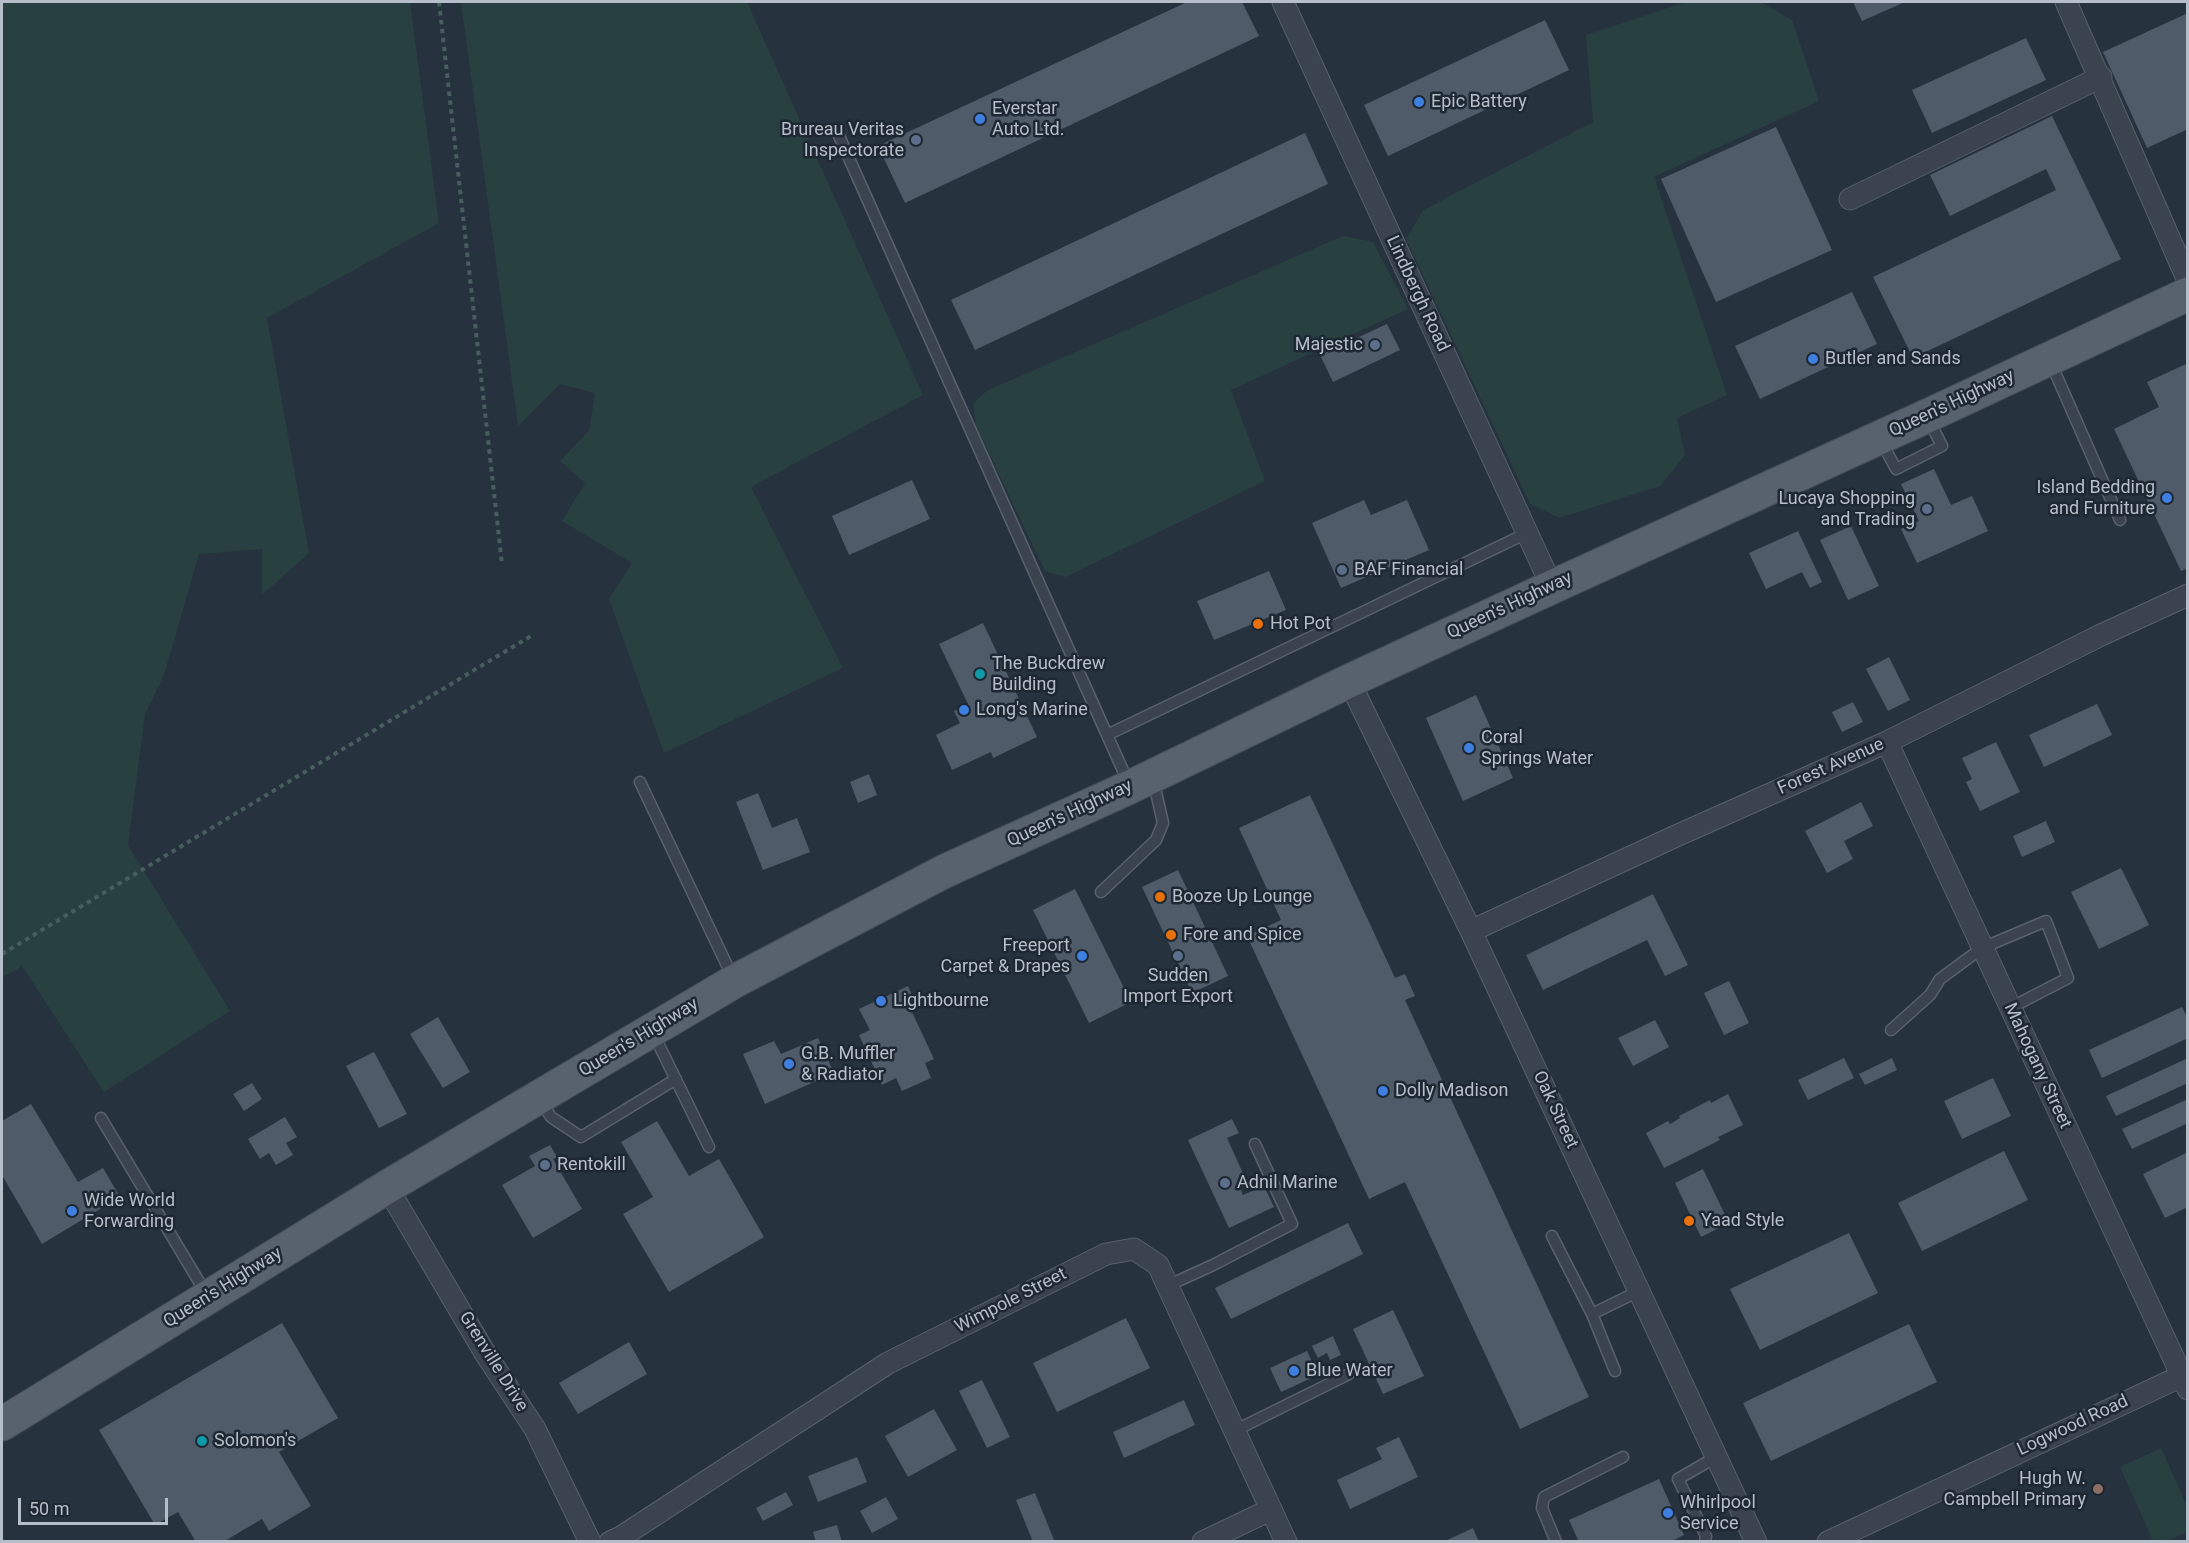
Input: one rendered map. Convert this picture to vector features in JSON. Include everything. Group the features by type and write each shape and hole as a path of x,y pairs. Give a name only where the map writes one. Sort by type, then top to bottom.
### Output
{"main road":[{"name":"Queen's Highway","path":"2,1424 387,1187 735,981 945,871 1141,781 1349,681 2049,360 2187,294"}],"street":[{"name":"Lindbergh Road","path":"1283,2 1552,587"},
{"path":"2066,2 2101,77 2187,281"},
{"path":"1850,199 2101,77"},
{"name":"Forest Avenue","path":"1471,931 1887,742 2100,636 2187,596"},
{"name":"Oak Street","path":"1349,681 1471,931 1756,1542"},
{"name":"Mahogany Street","path":"1887,742 2185,1379"},
{"name":"Grenville Drive","path":"387,1187 485,1353 535,1429 590,1542"},
{"name":"Wimpole Street","path":"610,1542 888,1363 1106,1254 1134,1249 1158,1265 1286,1542"},
{"name":"Logwood Road","path":"1828,1542 2185,1379"},
{"path":"1203,1542 1270,1510"}],"lane":[{"path":"839,136 1107,735 1141,781 1162,823 1156,840 1101,892"},
{"path":"2049,360 2120,520"},
{"path":"1107,735 1527,533"},
{"path":"640,782 735,981"},
{"path":"1891,1030 1930,994 1940,979 1982,948 2046,921 2068,978 2010,1008"},
{"path":"652,1030 709,1147"},
{"path":"538,1098 551,1117 580,1137 675,1079"},
{"path":"101,1118 208,1297"},
{"path":"1167,1286 1292,1224 1255,1144"},
{"path":"1552,1236 1592,1314 1615,1371"},
{"path":"1592,1314 1639,1291"},
{"path":"1234,1431 1349,1374"},
{"path":"1556,1542 1542,1508 1544,1497 1623,1457"},
{"path":"1705,1542 1706,1536 1678,1479 1716,1457"}],"path":[{"path":"439,2 502,564"},
{"path":"2,954 531,636"}],"green space":[{"path":"2,2 410,2 439,223 267,318 309,553 262,595 262,549 199,554 164,675 145,714 128,845 230,1011 104,1092 22,966 2,978"},
{"path":"461,2 747,2 923,395 751,487 843,668 664,753 609,599 632,563 562,521 585,483 560,461 589,431 595,393 560,384 518,426"},
{"path":"1686,2 1760,2 1792,20 1819,101 1654,177 1727,395 1677,418 1685,455 1660,486 1559,518 1530,504 1406,239 1423,210 1593,122 1586,35"},
{"path":"1343,236 1373,242 1408,309 1231,390 1265,481 1065,577 1045,571 976,426 973,403 988,390"},
{"path":"2161,1448 2187,1506 2187,1532 2166,1541 2153,1541 2120,1467"}],"building":[{"path":"1187,2 1242,2 1259,36 905,203 878,146"},
{"path":"1853,2 1905,2 1862,21"},
{"path":"2188,13 2188,129 2147,148 2103,52"},
{"path":"1545,20 1569,70 1388,156 1364,105"},
{"path":"2026,38 2046,80 1932,133 1912,90"},
{"path":"2052,116 2121,259 1913,358 1873,277 2056,190 2046,169 1950,216 1930,175"},
{"path":"1776,127 1832,250 1716,302 1661,179"},
{"path":"1305,133 1328,184 975,350 951,300"},
{"path":"1852,292 1877,344 1760,399 1735,346"},
{"path":"1387,324 1400,350 1333,382 1320,355"},
{"name":"Island Bedding and Furniture","path":"2188,363 2188,568 2181,571 2114,429 2159,407 2147,382"},
{"path":"1934,469 1951,505 1972,496 1988,531 1917,563 1901,529 1919,521 1901,484"},
{"path":"912,480 930,519 849,555 832,516"},
{"path":"1364,500 1371,515 1407,500 1429,550 1341,588 1312,523"},
{"path":"1851,526 1879,586 1848,600 1820,540"},
{"path":"1798,531 1822,582 1810,588 1802,572 1766,589 1749,553"},
{"path":"1269,571 1286,610 1214,640 1197,601"},
{"name":"The Buckdrew Building","path":"983,623 1037,737 993,758 991,752 952,770 936,735 960,723 954,711 968,704 939,644"},
{"path":"1889,657 1910,700 1888,711 1866,669"},
{"name":"Coral Springs Water","path":"1476,695 1513,778 1463,801 1426,718"},
{"path":"1853,702 1863,722 1842,732 1832,712"},
{"path":"2097,704 2112,735 2044,767 2029,735"},
{"path":"1996,742 2020,792 1980,811 1966,782 1972,779 1962,758"},
{"path":"869,774 877,795 858,803 850,782"},
{"path":"758,793 772,828 797,818 810,852 763,870 736,802"},
{"name":"Dolly Madison","path":"1310,795 1395,978 1405,974 1415,996 1405,1000 1589,1397 1520,1429 1405,1182 1369,1199 1247,936 1281,920 1239,828"},
{"path":"1861,802 1873,826 1844,841 1853,859 1827,873 1805,831"},
{"path":"2046,821 2055,842 2022,857 2013,836"},
{"path":"2121,868 2149,925 2099,949 2071,892"},
{"path":"1178,870 1228,976 1192,993 1142,887"},
{"name":"Freeport Carpet & Drapes","path":"1075,889 1131,1002 1089,1023 1033,910"},
{"path":"1653,894 1688,965 1665,976 1647,940 1543,990 1526,955"},
{"path":"1729,981 1749,1023 1724,1035 1704,993"},
{"path":"908,986 918,1009 912,1012 934,1059 925,1063 931,1078 902,1091 896,1078 882,1085 859,1035 870,1030 859,1009"},
{"path":"2182,1007 2188,1019 2188,1038 2102,1078 2089,1050"},
{"path":"438,1017 470,1072 443,1088 410,1034"},
{"path":"1655,1020 1669,1047 1633,1066 1618,1038"},
{"name":"G.B. Muffler & Radiator","path":"818,1038 834,1073 765,1104 743,1054 774,1041 781,1054"},
{"path":"374,1052 407,1114 379,1128 346,1066"},
{"path":"1844,1058 1854,1078 1808,1100 1798,1080"},
{"path":"1892,1058 1897,1070 1865,1085 1859,1074"},
{"path":"2188,1058 2188,1083 2116,1116 2106,1096"},
{"path":"1993,1078 2011,1116 1962,1139 1944,1101"},
{"path":"252,1083 262,1099 244,1111 233,1094"},
{"path":"1728,1094 1743,1125 1718,1137 1720,1140 1664,1168 1646,1133 1668,1121 1670,1124 1680,1118 1679,1116 1710,1100 1711,1103"},
{"path":"2188,1099 2188,1123 2132,1149 2122,1129"},
{"path":"31,1104 78,1182 103,1168 120,1197 42,1244 2,1175 2,1121"},
{"path":"285,1117 297,1137 286,1143 293,1155 276,1165 269,1153 260,1159 248,1139"},
{"path":"1232,1119 1239,1133 1227,1138 1246,1180 1238,1183 1243,1195 1264,1186 1274,1207 1229,1228 1188,1140"},
{"path":"657,1121 689,1176 719,1159 764,1237 669,1292 623,1214 653,1197 621,1142"},
{"path":"550,1145 557,1157 553,1159 582,1209 533,1238 502,1185 535,1166 529,1156"},
{"path":"2004,1151 2028,1200 1922,1251 1898,1203"},
{"path":"2188,1152 2188,1207 2165,1218 2143,1174"},
{"path":"1703,1169 1729,1223 1701,1237 1675,1183"},
{"path":"1348,1223 1363,1254 1231,1319 1215,1288"},
{"path":"1849,1233 1878,1293 1760,1350 1730,1289"},
{"name":"Blue Water","path":"1393,1310 1424,1376 1383,1394 1353,1329"},
{"path":"1126,1318 1150,1368 1057,1412 1033,1363"},
{"name":"Solomon's","path":"282,1323 338,1418 279,1452 311,1506 269,1531 262,1519 223,1542 196,1542 178,1512 155,1525 99,1430"},
{"path":"1909,1324 1937,1382 1771,1461 1743,1403"},
{"path":"1333,1336 1341,1355 1330,1360 1327,1353 1318,1358 1312,1346"},
{"path":"629,1342 647,1374 578,1414 559,1383"},
{"name":"Blue Water","path":"1307,1351 1318,1375 1281,1392 1270,1368"},
{"path":"982,1380 1010,1437 987,1448 959,1391"},
{"path":"1184,1400 1195,1425 1124,1458 1113,1432"},
{"path":"934,1409 957,1450 908,1477 885,1436"},
{"path":"1399,1437 1418,1477 1350,1509 1337,1480 1382,1459 1376,1448"},
{"path":"857,1457 867,1482 818,1502 808,1476"},
{"path":"1659,1479 1684,1535 1670,1542 1579,1542 1569,1520"},
{"path":"786,1492 793,1505 763,1521 756,1508"},
{"path":"1035,1493 1054,1540 1050,1542 1033,1542 1016,1500"},
{"path":"886,1497 898,1519 872,1533 860,1511"},
{"path":"837,1525 842,1542 816,1542 813,1532"},
{"path":"1473,1528 1479,1542 1443,1542"}],"place":[{"name":"Epic Battery","path":"1419,102"},
{"name":"Everstar Auto Ltd.","path":"980,119"},
{"name":"Brureau Veritas Inspectorate","path":"916,140"},
{"name":"Majestic","path":"1375,345"},
{"name":"Butler and Sands","path":"1813,359"},
{"name":"Island Bedding and Furniture","path":"2167,498"},
{"name":"Lucaya Shopping and Trading","path":"1927,509"},
{"name":"BAF Financial","path":"1342,570"},
{"name":"Hot Pot","path":"1258,624"},
{"name":"The Buckdrew Building","path":"980,674"},
{"name":"Long's Marine","path":"964,710"},
{"name":"Coral Springs Water","path":"1469,748"},
{"name":"Booze Up Lounge","path":"1160,897"},
{"name":"Fore and Spice","path":"1171,935"},
{"name":"Freeport Carpet & Drapes","path":"1082,956"},
{"name":"Sudden Import Export","path":"1178,956"},
{"name":"Lightbourne","path":"881,1001"},
{"name":"G.B. Muffler & Radiator","path":"789,1064"},
{"name":"Dolly Madison","path":"1383,1091"},
{"name":"Rentokill","path":"545,1165"},
{"name":"Adnil Marine","path":"1225,1183"},
{"name":"Wide World Forwarding","path":"72,1211"},
{"name":"Yaad Style","path":"1689,1221"},
{"name":"Blue Water","path":"1294,1371"},
{"name":"Solomon's","path":"202,1441"},
{"name":"Hugh W. Campbell Primary","path":"2098,1489"},
{"name":"Whirlpool Service","path":"1668,1513"}]}
